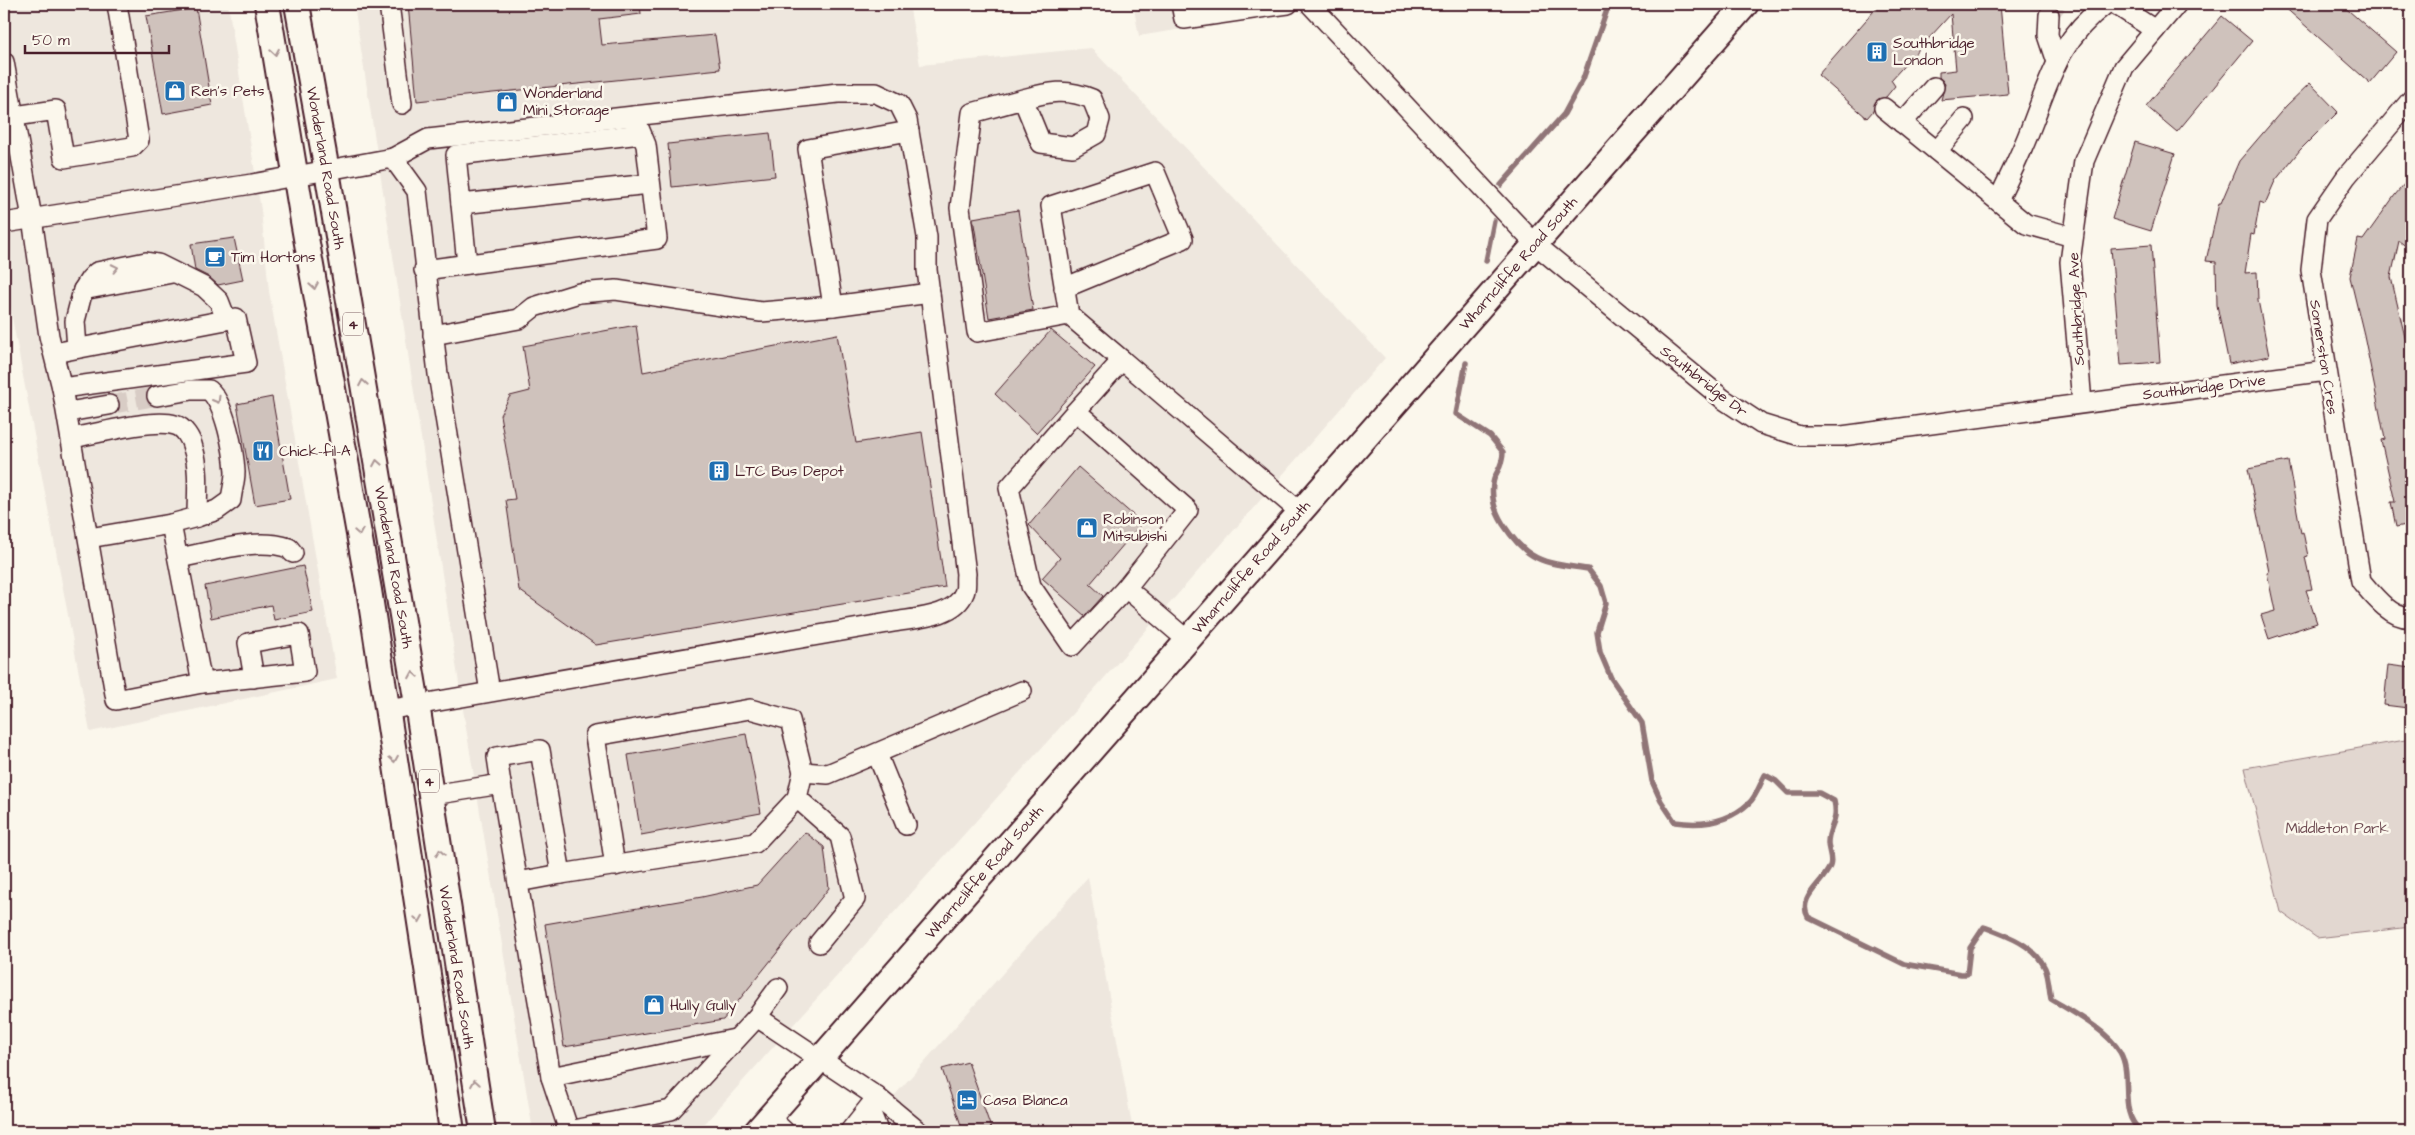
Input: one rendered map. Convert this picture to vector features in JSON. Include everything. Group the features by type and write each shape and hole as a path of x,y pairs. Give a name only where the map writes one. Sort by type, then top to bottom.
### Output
{"main road":[{"name":"Wonderland Road South","path":"267,4 303,221 369,590 452,1131"},
{"name":"Wonderland Road South","path":"297,4 327,170 417,704 483,1131"},
{"name":"Wharncliffe Road South","path":"770,1126 821,1058 1746,4"}],"street":[{"path":"14,116 56,110 64,158 132,148 139,140 117,4"},
{"path":"390,4 402,104"},
{"path":"1181,4 1184,19 1288,4"},
{"name":"Southbridge Dr","path":"1310,4 1535,244 1723,399 1761,424 1800,436 1842,436 2082,403"},
{"path":"1998,201 2030,132 2050,74 2084,22 2106,4"},
{"path":"2115,4 2155,30"},
{"name":"Southbridge Ave","path":"2082,403 2070,262 2084,161 2124,67 2176,4"},
{"path":"2049,15 2048,35 2057,62"},
{"path":"4,62 32,218 49,336 68,412 116,700 202,683 254,678"},
{"path":"1902,122 1934,87"},
{"path":"4,223 296,176 393,158 428,140 861,92 876,93 899,104 907,120 927,237 927,270 966,574 965,592 959,603 948,610 894,622 387,710"},
{"path":"1022,99 972,113 960,208 977,332 1069,316"},
{"name":"Somerston Cres","path":"2411,100 2346,177 2317,218 2311,270 2361,581 2379,603 2406,618 2411,617"},
{"path":"1884,108 2026,224 2073,237"},
{"path":"424,270 657,239 646,145 634,116"},
{"path":"1937,151 1964,119"},
{"path":"833,306 808,149 909,131"},
{"path":"467,264 456,155 641,134"},
{"path":"393,158 417,191 424,270 433,335 490,692"},
{"path":"1064,288 1183,239 1155,172 1052,206 1064,288 1069,316 1300,512"},
{"path":"461,204 650,184"},
{"path":"77,348 75,321 83,290 97,272 146,262 158,264 172,273 204,287 219,301 226,319"},
{"path":"433,335 518,319 534,307 579,293 616,290 761,312 833,306 930,293"},
{"path":"54,353 236,318 246,363 62,388"},
{"path":"1076,411 1188,510 1126,588 1072,646 1031,586 1009,488 1076,411 1122,360"},
{"name":"Southbridge Drive","path":"2082,403 2326,372"},
{"path":"89,538 171,524 218,510 231,500 235,472 226,420 217,396 210,390 191,390 157,396"},
{"path":"68,412 109,405"},
{"path":"72,438 152,424 176,425 187,434 194,448 197,517"},
{"path":"171,524 202,683"},
{"path":"178,558 259,544 277,544 289,548 292,553"},
{"path":"1126,588 1187,640"},
{"path":"803,772 828,774 1022,691"},
{"path":"518,882 561,874 616,866 755,843 797,798 803,772 790,720 750,710 595,736 616,866"},
{"path":"561,874 540,750 497,757 552,1076 569,1131 671,1110 756,1017 778,988"},
{"path":"876,754 906,825"},
{"path":"432,795 501,784"},
{"path":"797,798 840,836 855,899 819,943"},
{"path":"756,1017 821,1058 873,1102 918,1131"},
{"path":"552,1076 735,1039"},
{"path":"850,1131 873,1102"},
{"path":"873,1102 877,1128 874,1131"}],"shaded area":[{"path":"4,4 228,4 261,210 269,291 337,679 90,732 4,275"},
{"path":"354,4 909,4 920,65 1091,48 1385,358 1099,684 698,1131 533,1131 464,716"},
{"path":"1133,4 1336,4 1139,36"},
{"path":"1088,877 1133,1131 863,1131"}],"green space":[{"name":"Middleton Park","path":"2411,739 2411,927 2317,938 2281,912 2245,768"}],"building":[{"path":"408,4 640,4 641,14 599,19 602,45 715,35 720,69 417,101"},
{"name":"Southbridge London","path":"1880,4 2000,4 2008,94 1941,100 1945,84 1939,77 1939,72 1956,70 1951,14 1891,80 1895,86 1886,97 1876,101 1873,111 1867,118 1818,75"},
{"path":"2281,4 2341,4 2396,52 2370,83"},
{"path":"196,8 212,105 163,114 146,16"},
{"path":"2222,16 2252,41 2177,132 2146,106"},
{"path":"2310,83 2338,112 2300,150 2275,181 2265,204 2260,202 2254,235 2251,234 2245,273 2257,272 2258,300 2269,356 2229,364 2217,305 2216,262 2206,261 2219,203 2221,203 2239,161 2286,106"},
{"path":"770,133 775,176 672,187 668,144"},
{"path":"2135,142 2175,154 2151,231 2112,219"},
{"path":"2411,176 2411,250 2399,241 2391,277 2411,363 2411,524 2396,527 2391,502 2395,502 2381,440 2385,439 2350,277 2358,239 2363,240"},
{"path":"1018,210 1033,310 989,318 973,218"},
{"name":"Tim Hortons","path":"234,238 243,280 218,285 209,277 195,270 191,244"},
{"path":"2151,245 2160,362 2121,365 2111,248"},
{"name":"LTC Bus Depot","path":"636,325 643,372 837,334 856,443 922,432 945,587 596,645 519,590 506,500 515,499 500,415 510,396 530,391 523,346"},
{"path":"1051,330 1095,367 1036,433 995,394"},
{"name":"Chick-fil-A","path":"272,397 290,499 255,505 237,404"},
{"path":"2288,461 2301,533 2303,532 2308,556 2305,557 2312,589 2306,590 2317,623 2269,639 2261,615 2275,611 2248,469"},
{"path":"1078,467 1142,523 1090,584 1103,596 1085,616 1042,578 1060,558 1029,525"},
{"path":"303,566 313,612 274,620 271,605 211,618 205,586"},
{"path":"2388,665 2411,668 2408,708 2384,705"},
{"path":"746,734 761,813 641,835 628,755"},
{"path":"805,832 824,847 829,888 723,1020 564,1047 545,924 702,897 757,885"},
{"name":"Casa Blanca","path":"968,1062 992,1131 963,1131 942,1069"}],"waterway":[{"path":"1501,185 1564,114 1583,79 1609,4"},
{"path":"1486,261 1494,221"},
{"path":"1466,363 1456,414 1490,436 1503,452 1502,462 1494,480 1493,489 1493,500 1498,515 1512,537 1530,554 1549,562 1588,569 1601,586 1606,603 1597,632 1600,652 1611,678 1642,723 1652,781 1661,801 1675,822 1705,823 1733,815 1756,794 1765,775 1776,781 1788,793 1819,793 1834,801 1835,814 1828,837 1831,863 1827,873 1808,897 1806,903 1808,917 1904,964 1961,974 1967,974 1970,948 1984,927 2010,937 2027,947 2045,968 2051,999 2098,1029 2107,1036 2120,1052 2126,1072 2130,1114 2134,1123 2141,1131"}],"tunnel":[{"path":"2049,15 2057,4"},
{"path":"109,405 157,396"}],"place":[{"name":"Southbridge London","path":"1877,52"},
{"name":"Ren's Pets","path":"175,91"},
{"name":"Wonderland Mini Storage","path":"507,102"},
{"name":"Tim Hortons","path":"215,257"},
{"name":"Chick-fil-A","path":"263,451"},
{"name":"LTC Bus Depot","path":"719,471"},
{"name":"Robinson Mitsubishi","path":"1087,528"},
{"name":"Hully Gully","path":"654,1005"},
{"name":"Casa Blanca","path":"967,1100"}]}
